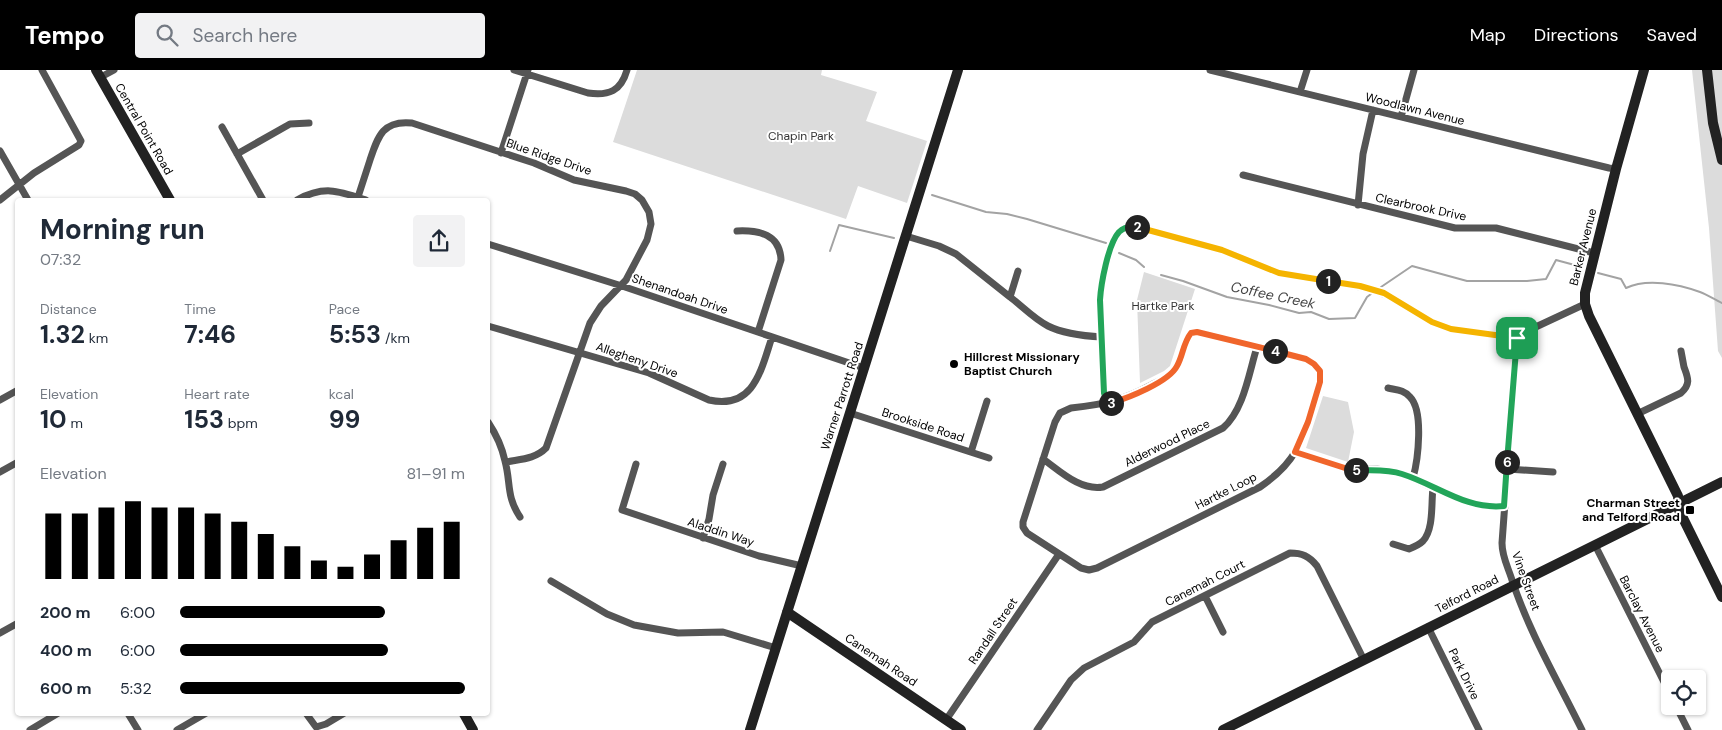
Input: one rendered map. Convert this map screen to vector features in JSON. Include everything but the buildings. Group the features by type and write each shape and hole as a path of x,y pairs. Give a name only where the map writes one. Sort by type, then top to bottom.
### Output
{"street":[{"path":"0,200 44,166 79,146 81,141 42,70"},
{"path":"98,74 114,70"},
{"path":"514,70 527,72 588,93 598,94 615,90 622,83 627,70"},
{"name":"Warner Parrott Road","path":"750,730 958,70"},
{"name":"Woodlawn Avenue","path":"1210,70 1487,139 1609,168 1616,168"},
{"path":"1300,92 1307,70"},
{"path":"1401,117 1414,70"},
{"name":"Barker Avenue","path":"1644,70 1594,253 1585,293 1585,304 1678,496 1679,510 1722,597"},
{"path":"1707,70 1713,123 1722,160"},
{"path":"501,153 527,72"},
{"name":"Central Point Road","path":"98,74 169,198"},
{"path":"1358,205 1363,154 1374,110"},
{"path":"237,154 290,124 309,123"},
{"name":"Blue Ridge Drive","path":"358,197 378,137 386,128 396,123 412,123 574,180 635,194 642,200 648,212 651,224 650,232 622,286 607,299 595,314 586,332 546,448 540,454 533,457 506,462"},
{"path":"222,127 262,198"},
{"path":"0,151 27,198"},
{"name":"Clearbrook Drive","path":"1243,176 1455,228 1501,229 1594,253"},
{"path":"301,198 319,190 332,190 358,197"},
{"path":"1107,404 1104,393 1100,300 1105,270 1115,237 1130,226 1141,227 1222,250 1279,273 1372,289 1397,300 1432,322 1451,329 1517,338 1525,332 1585,304"},
{"path":"737,230 750,230 770,236 781,252 781,260 758,332"},
{"path":"906,236 939,246 956,254 1049,327 1075,334 1102,337"},
{"name":"Shenandoah Drive","path":"490,245 622,286 864,368"},
{"path":"1010,297 1018,271"},
{"name":"Allegheny Drive","path":"490,327 649,374 709,400 725,402 741,397 754,386 772,337"},
{"name":"Hartke Loop","path":"1197,332 1306,359 1320,371 1320,382 1308,422 1295,452 1278,473 1260,487 1098,568 1085,570 1027,533 1023,527 1055,422 1060,413 1071,408 1107,404 1132,395 1168,376 1178,365 1187,338 1191,333 1197,332"},
{"name":"Vine Street","path":"1517,338 1502,550 1513,585 1529,622 1582,730"},
{"name":"Alderwood Place","path":"1043,459 1083,485 1096,488 1103,487 1223,428 1230,422 1237,410 1257,346"},
{"path":"1637,414 1681,393 1686,388 1688,376 1681,351"},
{"path":"1388,388 1402,390 1411,398 1416,411 1418,450 1413,478"},
{"path":"0,400 15,392"},
{"path":"971,452 987,401"},
{"name":"Brookside Road","path":"850,414 989,458"},
{"path":"490,426 506,462 512,505 520,517"},
{"path":"1295,452 1348,469 1387,470 1413,478 1432,488 1478,505 1504,506"},
{"path":"0,472 15,464"},
{"name":"Aladdin Way","path":"636,464 622,510 759,556 802,566"},
{"path":"703,538 709,519 713,495 723,464"},
{"path":"1507,469 1553,472"},
{"name":"Telford Road","path":"1223,730 1722,482"},
{"path":"1393,544 1409,549 1425,539 1429,529 1432,488"},
{"name":"Barclay Avenue","path":"1595,545 1661,676"},
{"name":"Randall Street","path":"953,726 1059,554"},
{"name":"Canemah Court","path":"1036,730 1078,672 1134,642 1152,622 1290,554 1305,555 1312,559 1317,566 1364,660"},
{"path":"552,581 607,614 634,625 678,633 723,632 776,648"},
{"path":"1205,596 1223,632"},
{"name":"Canemah Road","path":"787,612 953,726"},
{"path":"0,633 15,625"},
{"name":"Park Drive","path":"1428,627 1480,730"},
{"path":"1680,715 1688,730"},
{"path":"30,730 53,716"},
{"path":"130,716 138,730"},
{"path":"177,730 201,716"},
{"path":"308,716 316,727 326,724 339,716"},
{"path":"465,716 473,730"}],"green space":[{"name":"Chapin Park","path":"637,70 822,70 821,75 877,92 866,121 927,141 907,203 858,186 846,219 613,142"},
{"path":"1692,70 1722,70 1722,358 1718,351 1709,228"},
{"name":"Hartke Park","path":"1144,272 1195,289 1170,366 1140,383 1137,300"},
{"path":"1323,396 1348,402 1354,432 1348,462 1306,448"}],"waterway":[{"name":"Coffee Creek","path":"932,195 986,212 1007,214 1027,219 1106,243"},
{"name":"Coffee Creek","path":"830,251 839,225 894,238"},
{"name":"Coffee Creek","path":"1119,253 1136,260 1144,267"},
{"name":"Coffee Creek","path":"1381,287 1412,266 1467,281 1527,281 1546,279 1556,260 1582,267"},
{"name":"Coffee Creek","path":"1598,273 1621,279 1626,288 1643,283 1663,283 1700,292 1722,303"},
{"name":"Coffee Creek","path":"1161,275 1227,297 1299,313 1311,312 1329,319 1355,318 1367,297 1371,294"}],"place":[{"name":"Hillcrest Missionary Baptist Church","path":"954,364"},
{"name":"Charman Street and Telford Road","path":"1690,510"}],"route":[{"path":"1130,226 1141,227 1222,250 1279,273 1372,289 1397,300 1432,322 1451,329 1517,338 1504,506 1492,507 1472,503 1432,488 1401,473 1377,469 1348,469 1295,452 1308,422 1321,378 1320,371 1306,359 1197,332 1191,333 1187,338 1178,365 1174,371 1132,395 1107,404 1104,393 1101,287 1115,237 1119,232 1130,226"}]}
